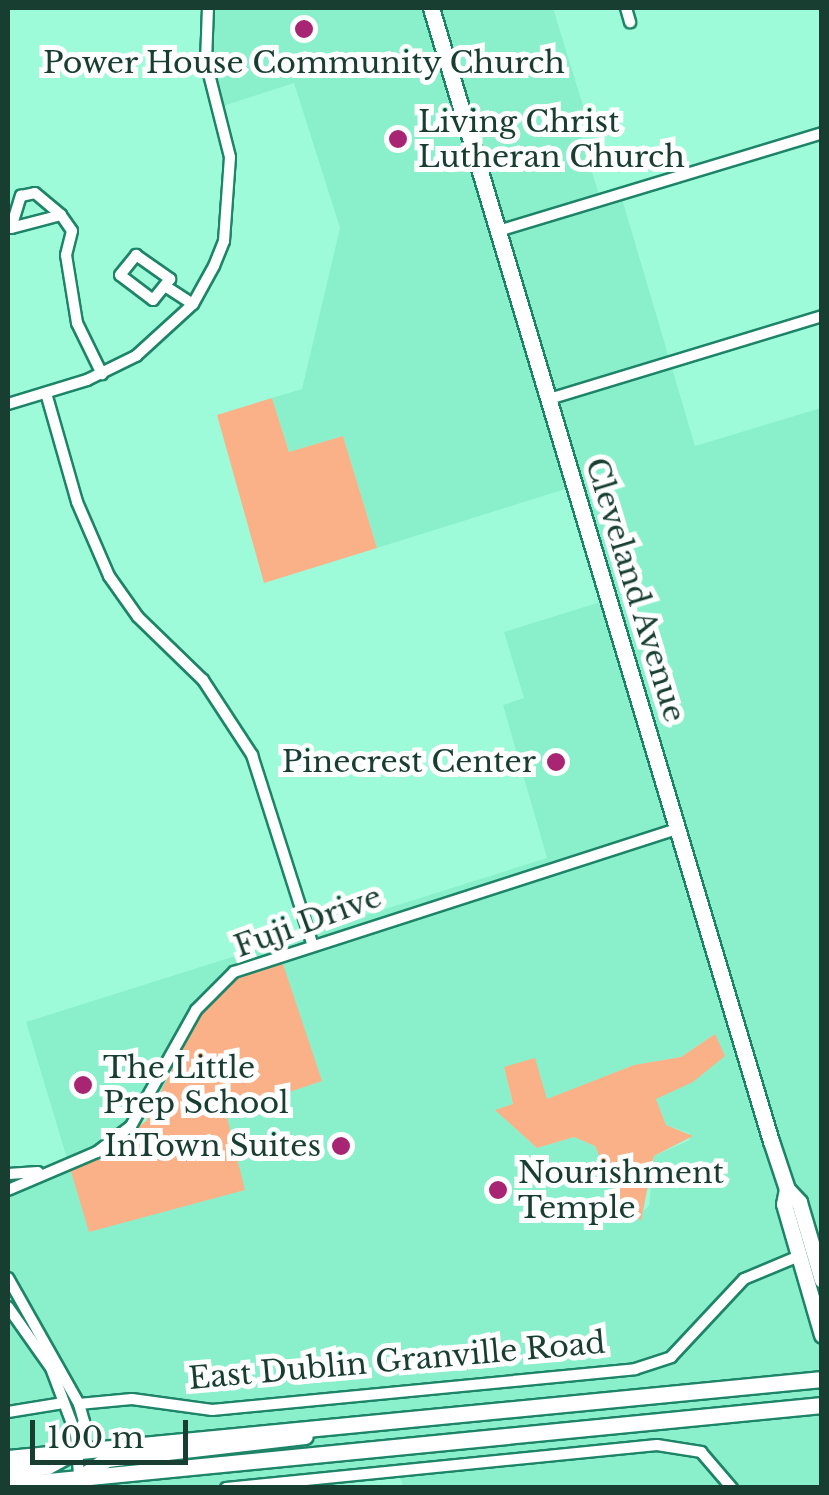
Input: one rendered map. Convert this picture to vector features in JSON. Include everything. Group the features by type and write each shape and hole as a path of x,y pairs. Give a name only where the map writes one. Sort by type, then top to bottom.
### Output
{"main road":[{"name":"Cleveland Avenue","path":"431,8 787,1188 799,1202 811,1253 822,1335"},
{"name":"Cleveland Avenue","path":"811,1253 822,1280"},
{"name":"East Dublin Granville Road","path":"8,1458 76,1442 367,1421 822,1379"},
{"path":"8,1484 80,1483 822,1405"},
{"path":"80,1483 107,1459 234,1447 367,1421"},
{"path":"8,1472 48,1466 76,1442"}],"street":[{"path":"8,404 102,374 147,348 193,304 224,241 230,202 230,157 206,62 208,8"},
{"path":"626,8 630,22"},
{"path":"498,231 822,133"},
{"path":"61,215 11,228 21,196 35,193 61,215 72,226 66,255 77,323 102,374"},
{"path":"136,255 170,279 165,286 153,300 120,275 136,255"},
{"path":"165,286 193,304"},
{"path":"549,399 822,316"},
{"path":"46,394 78,502 108,576 138,617 202,680 252,755 312,943"},
{"name":"Fuji Drive","path":"8,1190 38,1172 97,1152 131,1126 196,1010 234,972 312,943 677,828"},
{"name":"Fuji Drive","path":"8,1174 38,1172"},
{"name":"East Dublin Granville Road","path":"79,1404 132,1399 212,1410 635,1369 671,1356 744,1279 811,1253"},
{"path":"8,1278 79,1404 84,1422 76,1442"},
{"path":"8,1307 46,1358 76,1442 80,1483"},
{"path":"8,1412 63,1403"},
{"path":"226,1488 657,1444 701,1452 732,1488"}],"shaded area":[{"path":"209,8 553,8 585,112 575,117 600,198 620,192 695,446 821,408 821,1487 404,1488 400,1478 309,1488 8,1488 8,1181 68,1162 26,1022 547,858 503,705 524,698 504,632 610,599 575,486 377,548 343,436 289,452 272,398 302,389 340,228 294,83 217,108 207,70","holes":["715,1034 656,1099 666,1125 689,1133 690,1140 654,1156 649,1206 633,1220 595,1146 574,1137 537,1148 496,1110 513,1105 504,1067 546,1100 634,1065 681,1057","168,1085 245,1190 170,1205 71,1167 126,1140"]},
{"path":"272,398 289,452 343,436 377,548 264,583 217,415"},
{"path":"282,961 322,1081 226,1113 245,1190 89,1232 70,1168 104,1154 146,1121 197,1020 217,996 237,978"},
{"path":"715,1034 725,1056 693,1082 656,1099 666,1125 693,1136 654,1156 641,1221 616,1194 595,1146 574,1137 537,1148 495,1110 513,1104 504,1067 535,1058 547,1099 634,1065 681,1057"}],"place":[{"name":"Power House Community Church","path":"304,29"},
{"name":"Living Christ Lutheran Church","path":"398,139"},
{"name":"Pinecrest Center","path":"556,762"},
{"name":"The Little Prep School","path":"83,1085"},
{"name":"InTown Suites","path":"341,1146"},
{"name":"Nourishment Temple","path":"498,1190"}]}
